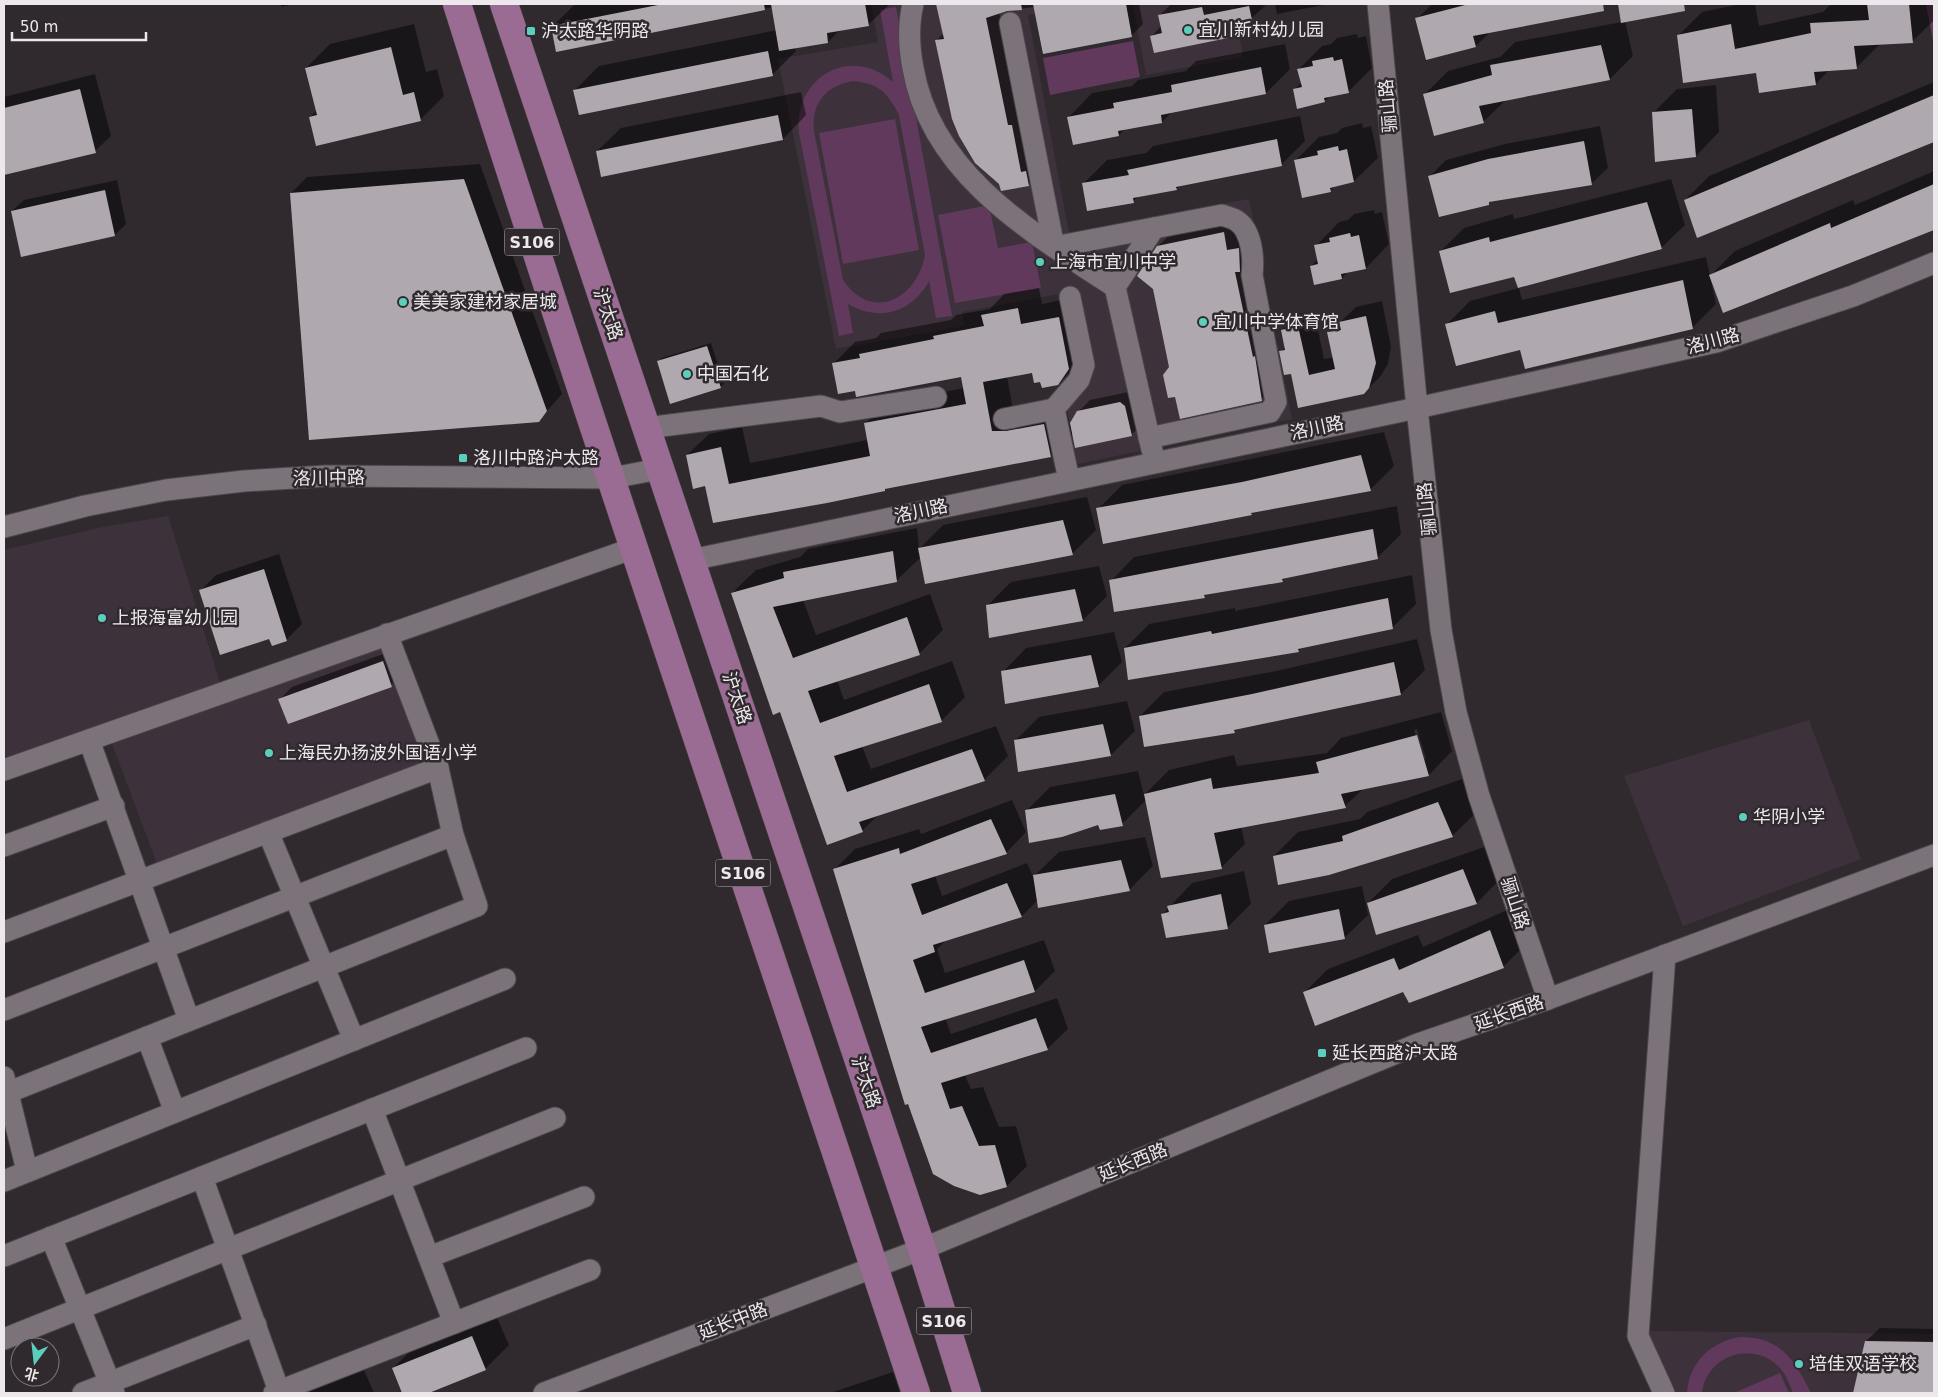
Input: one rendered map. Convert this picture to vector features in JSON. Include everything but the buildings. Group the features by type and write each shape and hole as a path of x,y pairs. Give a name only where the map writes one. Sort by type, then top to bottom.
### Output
{"main road":[{"name":"S106","path":"457,4 548,294 612,478 916,1393"},
{"name":"沪太路","path":"504,4 922,1249 967,1393"}],"street":[{"path":"913,4 910,50 916,86 926,113 948,153 976,184 1004,209 1054,247 1115,287 1154,462"},
{"name":"骊山路","path":"1378,4 1416,408 1441,630 1456,712 1479,796 1548,1000"},
{"path":"1010,23 1054,247"},
{"path":"1054,247 1222,215 1237,221 1247,232 1254,263 1252,276 1276,402 1270,412 1149,438"},
{"path":"1115,287 1154,228"},
{"name":"洛川路","path":"691,560 1416,408 1716,342 1853,296 1934,263"},
{"path":"1004,419 1054,409 1079,380 1084,365 1070,297"},
{"path":"646,428 821,406 840,412 936,397"},
{"path":"1054,409 1069,480"},
{"name":"洛川中路","path":"4,527 85,506 166,490 244,481 326,476 612,478 659,469"},
{"path":"4,770 634,548"},
{"path":"27,1171 5,1088 147,1037 477,906 453,835 438,768 387,634"},
{"path":"90,740 190,1020"},
{"path":"4,932 438,768"},
{"path":"4,846 114,806"},
{"path":"268,832 354,1040"},
{"path":"4,1010 453,835"},
{"name":"延长西路","path":"922,1249 1418,1044 1548,1000 1934,855"},
{"path":"1664,1393 1638,1336 1665,955"},
{"path":"4,1181 505,979"},
{"path":"147,1037 175,1112"},
{"path":"4,1256 526,1048"},
{"path":"372,1109 454,1323"},
{"path":"4,1339 555,1118"},
{"path":"202,1177 256,1326 277,1392 590,1270"},
{"path":"429,1257 584,1197"},
{"path":"51,1237 112,1388"},
{"name":"延长中路","path":"544,1393 922,1249"},
{"path":"83,1393 112,1388 256,1326"}],"shaded area":[{"name":"上海市宜川中学","path":"871,4 1084,4 1028,15 1069,233 1249,199 1292,419 1073,465 1064,413 1087,381 1076,291 962,312 964,326 836,349 778,59 878,42"},
{"name":"宜川新村幼儿园","path":"1133,4 1234,4 1243,57 1146,75"},
{"path":"1926,4 1934,4 1934,46"},
{"path":"896,7 952,316 936,318 929,281 913,301 894,311 872,312 848,304 853,333 839,336 799,133 800,113 805,96 815,82 828,72 843,67 860,66 877,71 893,82 880,10","holes":["862,82 882,90 891,100 899,115 925,255 913,284 903,294 892,300 880,303 867,300 855,293 843,280 814,131 815,112 822,97 843,83"]},
{"path":"1133,41 1140,77 1050,95 1043,58"},
{"path":"895,119 919,250 843,264 819,133"},
{"path":"989,205 998,248 1032,242 1041,288 955,303 938,215"},
{"name":"上报海富幼儿园","path":"168,516 221,686 4,764 4,550 98,528"},
{"name":"上海民办扬波外国语小学","path":"382,644 428,764 157,864 111,741"},
{"name":"华阴小学","path":"1809,720 1861,859 1683,926 1624,776"},
{"name":"培佳双语学校","path":"1648,1331 1934,1334 1934,1393 1677,1393"},
{"path":"1740,1337 1766,1341 1785,1353 1799,1370 1811,1393 1793,1393 1785,1375 1778,1366 1767,1358 1743,1353 1721,1361 1705,1380 1702,1393 1687,1393 1692,1372 1703,1355 1720,1344"},
{"path":"1780,1373 1789,1393 1734,1393"}],"place":[{"name":"宜川新村幼儿园","path":"1188,30"},
{"name":"沪太路华阴路","path":"531,31"},
{"name":"上海市宜川中学","path":"1040,262"},
{"name":"美美家建材家居城","path":"403,302"},
{"name":"宜川中学体育馆","path":"1203,322"},
{"name":"中国石化","path":"687,374"},
{"name":"洛川中路沪太路","path":"463,458"},
{"name":"上报海富幼儿园","path":"102,618"},
{"name":"上海民办扬波外国语小学","path":"269,753"},
{"name":"华阴小学","path":"1743,817"},
{"name":"延长西路沪太路","path":"1322,1053"},
{"name":"培佳双语学校","path":"1799,1364"}]}
